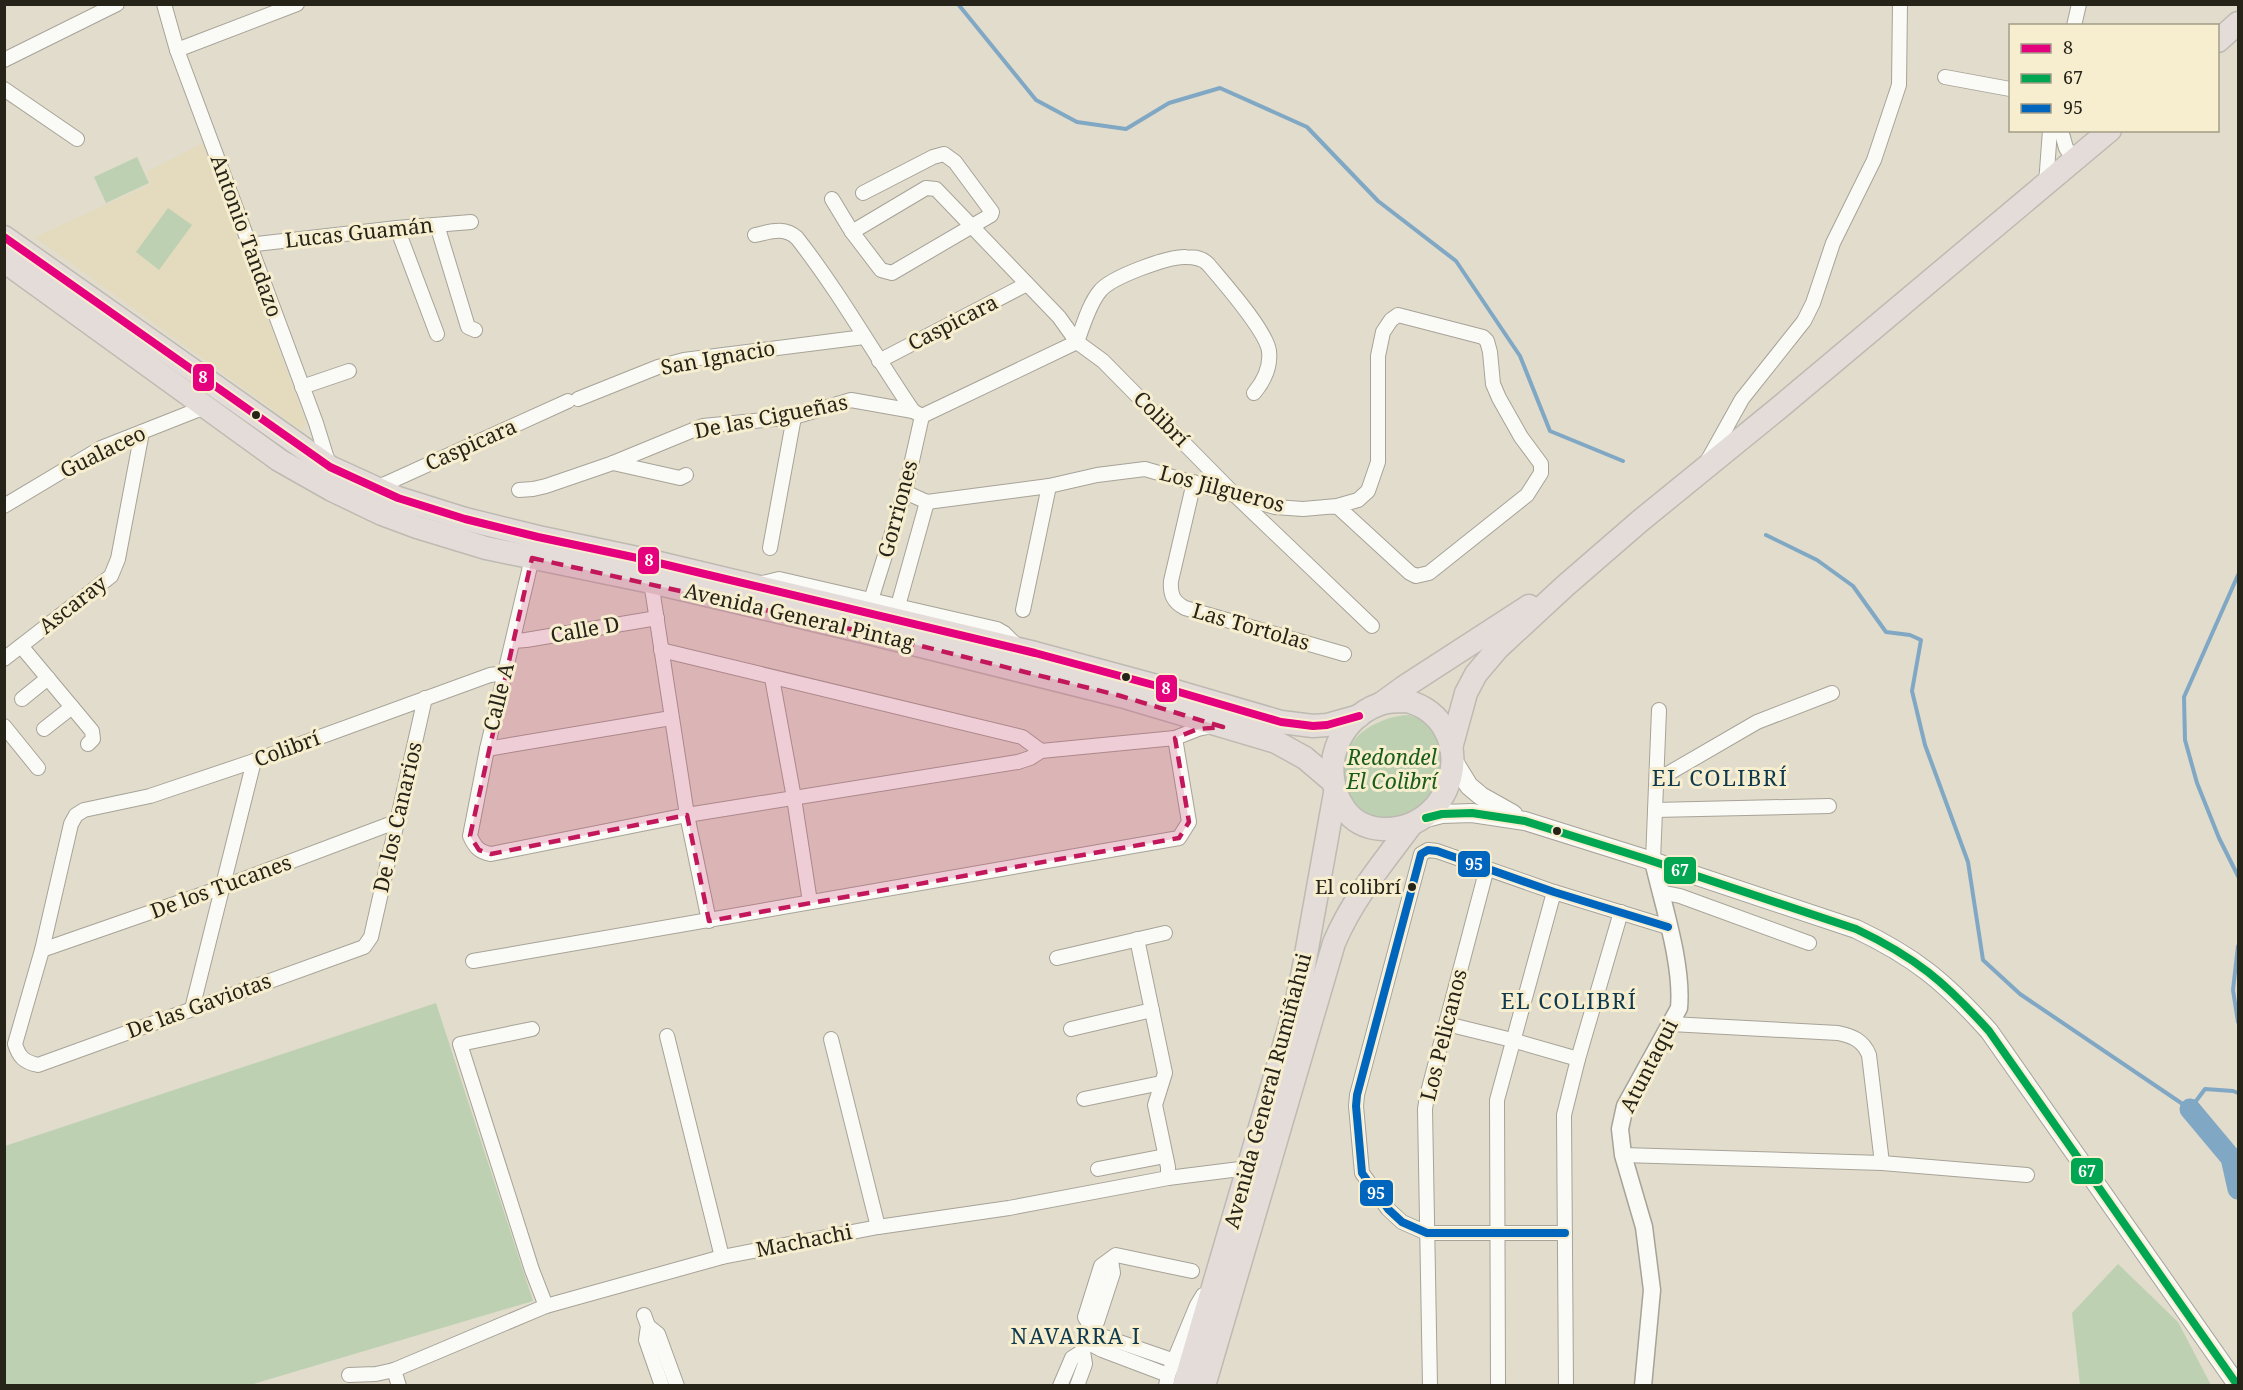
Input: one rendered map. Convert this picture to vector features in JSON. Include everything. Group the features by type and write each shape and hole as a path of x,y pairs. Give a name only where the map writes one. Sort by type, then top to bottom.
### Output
{"highway":[{"path":"2219,39 2238,23"},
{"path":"1565,586 1512,616 1359,716 1344,730 1335,747 1331,766 1334,787 1345,811 1360,824 1371,829 1391,829 1418,821 1437,806 1446,790 1452,771 1452,754 1466,693 1476,674 1498,648 1565,586 1702,470 2108,132"},
{"name":"Avenida General Pintag","path":"4,237 330,467 374,489 465,519 1019,649 1173,690 1281,722 1313,726 1327,725 1359,716"},
{"name":"Avenida General Pintag","path":"4,261 279,460 350,500 426,530 486,548 651,582 1121,696 1287,747 1305,758 1334,787"},
{"path":"1382,703 1407,701 1420,705 1433,714 1441,723 1452,754"},
{"name":"Avenida General Rumiñahui","path":"1173,1382 1213,1285 1298,992 1334,787"},
{"name":"Avenida General Rumiñahui","path":"1204,1386 1334,943 1345,916 1358,897 1418,821"}],"main road":[{"path":"1452,754 1464,780 1474,791 1525,821"},
{"path":"1418,821 1442,814 1472,813 1525,821 1856,929 1887,944 1938,978 1989,1031 2237,1383"}],"street":[{"path":"4,60 117,4"},
{"name":"Antonio Tandazo","path":"164,4 177,50 330,467"},
{"path":"177,50 297,4"},
{"path":"1702,470 1742,399 1803,321 1813,303 1833,243 1874,160 1899,85 1900,4"},
{"path":"2074,24 2079,4"},
{"path":"1945,77 2009,89"},
{"path":"4,89 77,140"},
{"path":"2046,184 2050,132"},
{"path":"2062,132 2066,148 2075,160"},
{"path":"832,199 852,232 881,270 886,273 892,273 973,227 989,217 992,212 955,162 944,154 933,157 864,193"},
{"name":"Colibrí","path":"852,232 928,187 936,189 1059,317 1077,342 1103,360 1237,497 1372,626"},
{"name":"Lucas Guamán","path":"248,245 471,222"},
{"path":"437,225 468,327 476,330"},
{"path":"397,228 437,334"},
{"path":"755,235 777,230 792,233 797,238 846,306 879,361 918,414 1077,342 1098,293 1105,285 1124,274 1184,257 1203,259 1237,298 1262,334 1269,350 1269,366 1264,381 1254,393"},
{"name":"Caspicara","path":"879,361 1027,285"},
{"name":"Los Jilgueros","path":"927,502 1049,486 1097,475 1145,469 1275,507 1303,509 1337,506 1358,500 1368,491 1378,462 1378,356 1385,326 1398,315 1476,334 1487,341 1493,365 1494,384 1499,398 1521,437 1541,464 1541,473 1536,485 1527,495 1429,573 1416,576 1337,506"},
{"name":"San Ignacio","path":"573,400 658,367 684,360 864,337"},
{"path":"302,387 349,371"},
{"name":"Caspicara","path":"374,489 573,400"},
{"name":"De las Cigueñas","path":"519,489 546,486 613,463 703,426 794,417 851,400 918,414"},
{"name":"Gualaceo","path":"4,506 101,448 205,407"},
{"name":"Gorriones","path":"871,600 905,492 918,414"},
{"path":"770,548 794,417"},
{"name":"Ascaray","path":"4,659 111,576 118,559 142,432"},
{"path":"613,463 680,478 686,476"},
{"name":"Las Tortolas","path":"1194,482 1171,581 1170,591 1177,604 1185,609 1344,654"},
{"path":"1023,610 1049,486"},
{"path":"898,606 927,502 905,492"},
{"name":"Calle A","path":"532,558 486,749 470,836 479,850 491,854 687,815"},
{"path":"751,586 779,579 997,629 1019,649"},
{"path":"651,582 687,815 709,921"},
{"name":"Calle D","path":"513,640 526,640 657,618"},
{"path":"21,646 94,735 88,744"},
{"path":"661,650 1022,737 1041,751"},
{"name":"Colibrí","path":"42,950 71,824 76,815 84,810 150,796 254,761 490,675 505,673"},
{"path":"22,699 48,678"},
{"path":"772,678 810,902"},
{"path":"1657,780 1757,722 1832,693"},
{"name":"De los Canarios","path":"371,937 425,698"},
{"path":"44,729 72,707"},
{"name":"Atuntaqui","path":"1643,1386 1652,1290 1644,1227 1623,1155 1620,1129 1625,1106 1679,1008 1680,994 1653,861 1659,710"},
{"path":"486,749 671,718"},
{"path":"4,726 38,768"},
{"path":"687,815 1018,762 1041,751 1176,738 1210,726 1223,727"},
{"path":"473,961 1179,838 1189,822 1176,738"},
{"path":"192,1009 254,761"},
{"path":"1655,810 1829,806"},
{"name":"De los Tucanes","path":"42,950 223,887 398,821"},
{"path":"1564,1233 1427,1233 1394,1217 1364,1178 1356,1106 1421,854 1433,850 1554,892 1668,927"},
{"name":"Los Pelicanos","path":"1430,1386 1425,1109 1487,868"},
{"path":"1498,1386 1497,1100 1554,892"},
{"path":"1660,892 1680,896 1809,943"},
{"path":"1566,1386 1564,1115 1621,912"},
{"path":"1057,958 1165,933"},
{"name":"De las Gaviotas","path":"42,950 15,1044 22,1059 27,1063 38,1065 333,957 360,950 371,937"},
{"path":"1137,939 1165,1073 1155,1105 1168,1167 1168,1178"},
{"path":"1071,1029 1152,1010"},
{"path":"1446,1024 1578,1059"},
{"path":"1671,1024 1838,1033 1857,1039 1869,1055 1882,1163"},
{"path":"532,1029 460,1044 546,1306"},
{"path":"667,1036 722,1257"},
{"path":"831,1039 879,1227"},
{"path":"1084,1099 1161,1083"},
{"path":"1623,1155 1882,1163 2027,1175"},
{"path":"1098,1169 1165,1156"},
{"name":"Machachi","path":"349,1375 378,1380 394,1370 546,1306 722,1257 879,1227 1009,1208 1168,1178 1248,1168"},
{"path":"1077,1386 1085,1364 1085,1347 1090,1326 1085,1317 1101,1266 1119,1254 1192,1271"},
{"path":"1085,1347 1102,1350 1173,1382 1174,1361 1197,1305 1213,1285"},
{"path":"663,1386 646,1340 646,1321 657,1334 677,1386"},
{"path":"1060,1386 1072,1358 1085,1347 1105,1337 1174,1361"},
{"path":"394,1370 399,1386"}],"highlighted area":[{"path":"532,558 873,634 1121,696 1223,727 1198,729 1175,738 1189,822 1179,838 709,921 687,815 491,854 479,850 470,836"}],"shaded area":[{"path":"203,143 306,423 301,430 35,237 151,184 146,172"}],"green space":[{"path":"137,157 149,183 106,203 94,177"},
{"path":"168,208 192,225 159,270 136,252"},
{"name":"Redondel El Colibrí","path":"1409,715 1427,722 1440,741 1441,773 1430,798 1413,813 1390,819 1367,815 1352,806 1341,774 1344,758 1349,747 1365,730 1386,719"},
{"path":"436,1003 533,1301 250,1385 5,1385 5,1146"},
{"path":"2118,1264 2178,1322 2211,1385 2080,1385 2072,1313"}],"waterway":[{"path":"958,4 1036,100 1077,122 1126,129 1169,103 1220,88 1307,127 1378,201 1456,261 1520,356 1550,431 1623,461"},
{"path":"1766,535 1817,560 1853,586 1886,632 1910,635 1921,640 1912,691 1925,745 1968,862 1983,960 2020,994 2190,1109 2205,1089 2238,1093"},
{"path":"2238,575 2184,697 2185,740 2197,783 2219,838 2238,876"},
{"path":"2238,946 2233,990 2238,1022"},
{"path":"2190,1109 2231,1158 2238,1189"}],"transit line":[{"name":"8","path":"4,237 330,467 398,498 465,519 538,537 642,559 1035,653 1281,722 1313,726 1327,725 1359,716"},
{"name":"67","path":"1426,818 1442,814 1472,813 1525,821 1856,929 1877,939 1928,972 1958,998 1989,1031 2238,1386"},
{"name":"95","path":"1565,1233 1427,1233 1402,1222 1388,1209 1362,1173 1357,1095 1421,854 1428,850 1437,851 1554,892 1668,927"}],"place":[{"name":"El colibrí","path":"1412,887"}],"district":[{"name":"EL COLIBRÍ","path":"1720,778"},
{"name":"EL COLIBRÍ","path":"1569,1001"},
{"name":"NAVARRA I","path":"1076,1336"}]}
